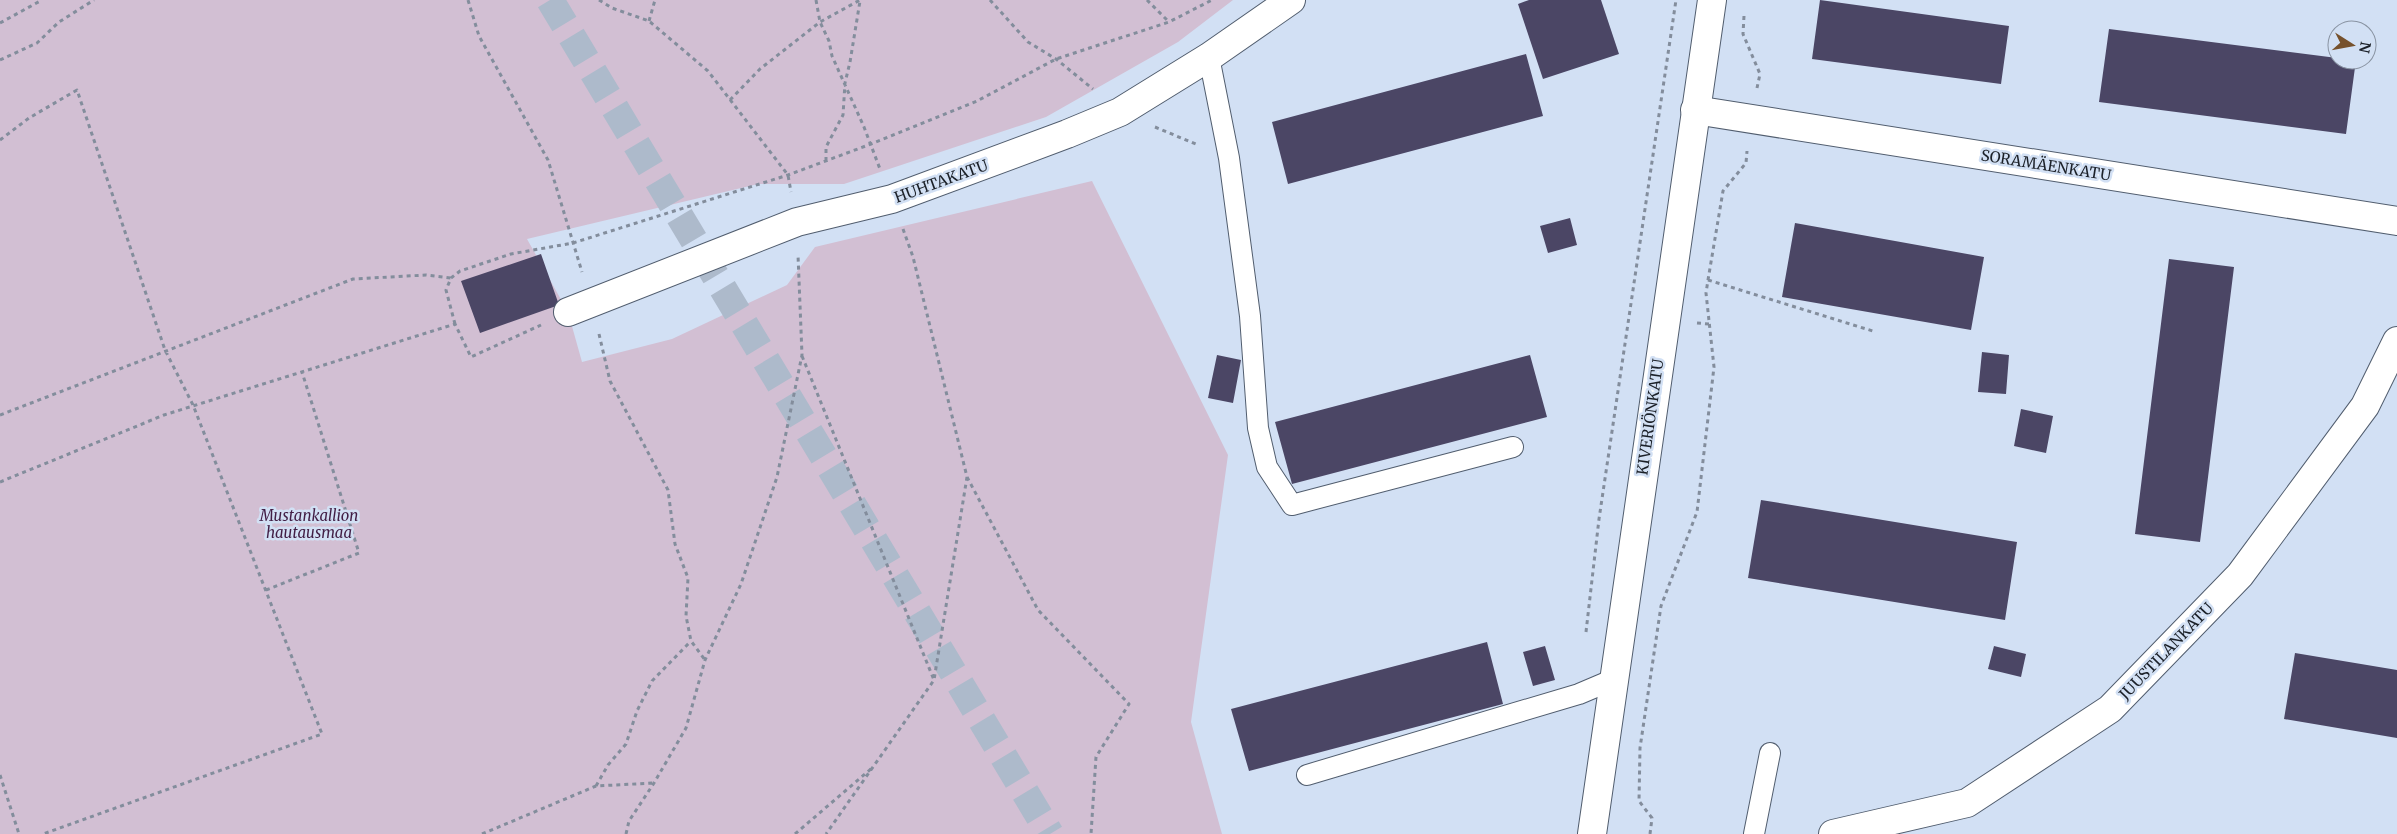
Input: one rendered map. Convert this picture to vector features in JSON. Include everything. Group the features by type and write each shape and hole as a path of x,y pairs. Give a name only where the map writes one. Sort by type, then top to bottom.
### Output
{"street":[{"name":"HUHTAKATU","path":"568,312 797,222 892,199 1067,134 1120,112 1210,57 1291,0"},
{"name":"KIVERIÖNKATU","path":"1592,834 1612,680 1712,0"},
{"name":"SORAMÄENKATU","path":"1695,110 2397,221"},
{"name":"JUUSTILANKATU","path":"1833,834 1967,803 2110,709 2240,575 2365,406 2397,341"}],"lane":[{"path":"1210,57 1229,158 1249,306 1258,428 1267,467 1292,505 1513,447"},
{"path":"1307,775 1579,694 1612,680"},
{"path":"1754,834 1770,753"}],"path":[{"path":"0,23 42,0"},
{"path":"0,60 37,43 59,22 94,0"},
{"path":"599,0 612,8 649,21 708,71 788,175 797,222 802,356 777,477 741,584 705,660 686,728 629,821 626,834"},
{"path":"649,21 655,0"},
{"path":"816,0 820,22 871,144 912,256 967,476 1038,610 1130,704 1096,756 1091,834"},
{"path":"730,100 760,69 820,22 860,0"},
{"path":"826,161 826,148 842,115 844,83 850,62 860,0"},
{"path":"1147,0 1168,22"},
{"path":"568,312 472,357 455,324 446,290 452,278 460,271 511,254 573,243 788,175 871,144 978,101 1056,59 1168,22 1212,0"},
{"path":"1586,636 1599,519 1676,0"},
{"path":"1650,834 1652,818 1639,801 1640,748 1661,606 1697,512 1714,367 1706,293 1723,191 1746,163 1751,118 1760,74 1743,34 1745,8"},
{"path":"0,140 29,118 77,90 165,350 193,406 322,734 43,834"},
{"path":"0,415 353,279 426,275 452,278"},
{"path":"1708,280 1876,332"},
{"path":"0,482 164,415 455,324"},
{"path":"802,356 934,680"},
{"path":"266,590 359,553 302,372"},
{"path":"826,834 877,764 934,680 967,476"},
{"path":"596,786 608,765 626,744 637,711 652,681 691,641"},
{"path":"795,834 877,764"},
{"path":"0,775 19,834"},
{"path":"482,834 596,786 654,783"}],"green space":[{"name":"Mustankallion hautausmaa","path":"0,0 1233,0 1178,42 1046,117 844,184 758,184 527,239 568,312 582,362 672,339 787,285 815,247 1092,181 1228,455 1191,722 1222,834 0,834"}],"building":[{"path":"1529,0 1601,0 1619,54 1543,79 1518,4"},
{"path":"1820,0 2009,26 2001,84 1812,59"},
{"path":"2109,29 2327,57 2327,70 2355,70 2346,134 2099,102"},
{"path":"1526,54 1543,116 1288,184 1272,122"},
{"path":"1570,218 1577,245 1548,253 1540,226"},
{"path":"1795,223 1984,257 1971,330 1782,297"},
{"path":"541,254 559,305 480,333 461,281"},
{"path":"2169,259 2234,267 2200,542 2135,534"},
{"path":"1982,352 2009,355 2006,394 1978,392"},
{"path":"1217,355 1241,360 1233,403 1208,398"},
{"path":"1530,355 1547,417 1292,484 1275,422"},
{"path":"2021,409 2053,416 2046,453 2014,446"},
{"path":"1761,500 2017,542 2005,620 1748,578"},
{"path":"1487,642 1503,704 1249,771 1231,709"},
{"path":"1545,646 1555,680 1533,686 1523,652"},
{"path":"1994,646 2026,654 2021,677 1988,669"},
{"path":"2295,653 2397,670 2397,738 2284,719"}],"tunnel":[{"path":"550,0 1050,834"}]}
